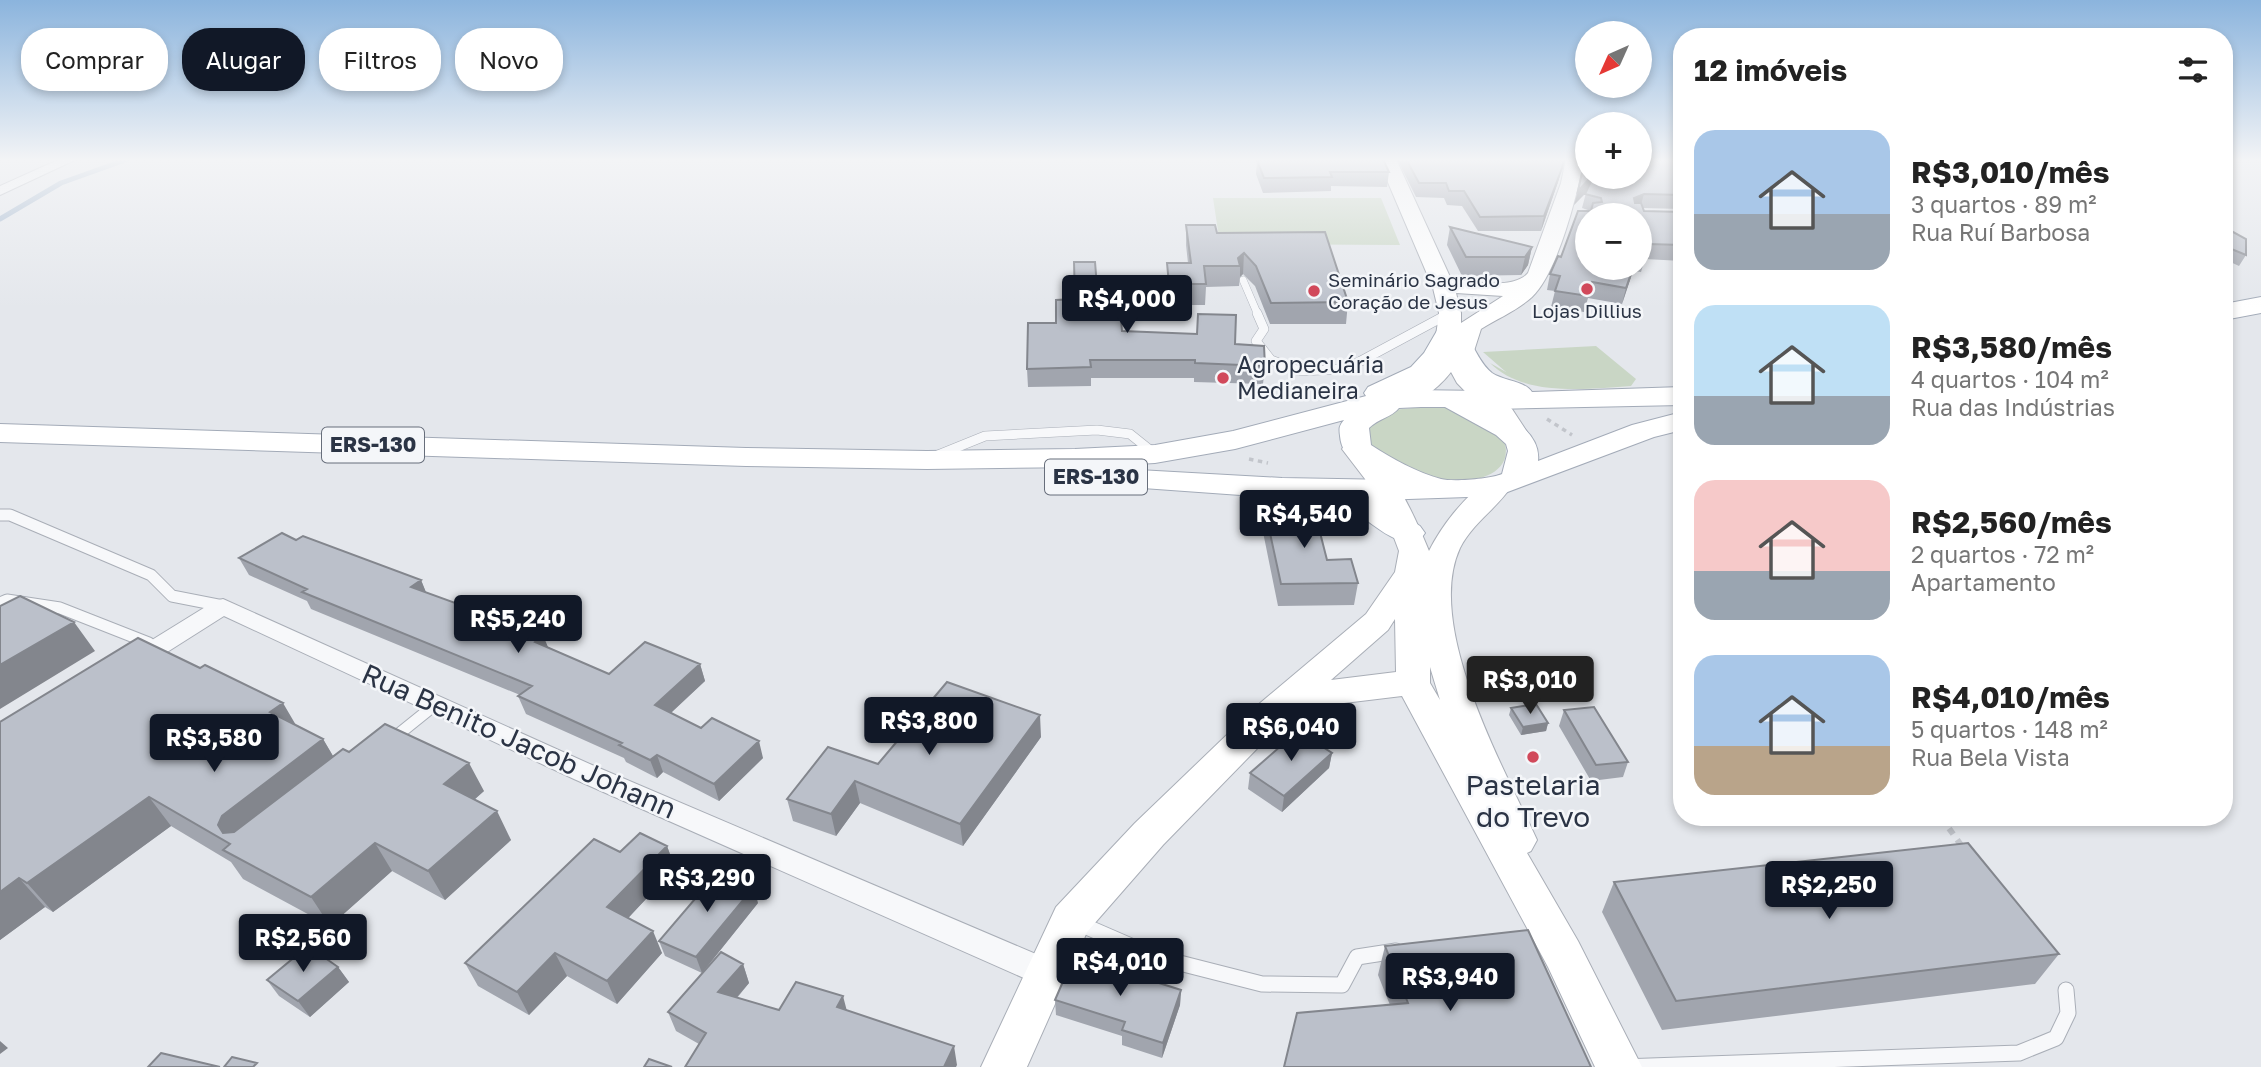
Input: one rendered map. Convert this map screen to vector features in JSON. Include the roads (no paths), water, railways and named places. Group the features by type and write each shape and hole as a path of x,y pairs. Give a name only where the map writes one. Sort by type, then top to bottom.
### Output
{"main road":[{"path":"1409,209 1441,284 1467,364 1481,380 1499,388 1594,400"},
{"path":"1287,427 1416,376 1437,359 1456,334 1507,305 1532,282 1566,217 1567,209"},
{"path":"1441,284 1483,290 1508,290 1532,282"},
{"path":"2233,310 2261,305"},
{"path":"1004,1067 1071,920 1149,834 1271,713 1427,578 1463,523 1506,483 1524,450 1503,415 1466,378 1461,367 1456,334"},
{"path":"1401,400 1439,371 1456,334"},
{"name":"ERS-130","path":"0,433 746,457 927,460 1155,454 1235,440 1379,401 1485,398 1534,401 1673,396"},
{"name":"ERS-130","path":"1401,400 1366,414 1354,426 1356,449 1412,479 1445,489"},
{"name":"ERS-130","path":"1441,400 1482,414 1518,438"},
{"name":"ERS-130","path":"746,457 885,468 1282,488 1325,487 1384,491 1445,489 1506,483 1643,431 1673,423"},
{"path":"1356,449 1379,478 1384,491 1398,510 1427,578 1449,683 1550,949"},
{"path":"1282,488 1333,496 1365,505 1408,533"},
{"path":"1271,713 1318,693 1359,686 1413,683 1427,666 1427,578"},
{"path":"1413,683 1550,949 1620,1067"}],"street":[{"path":"113,675 223,606"},
{"name":"Rua Benito Jacob Johann","path":"223,606 583,772 1046,973"}],"lane":[{"path":"1243,280 1264,329 1256,341 1270,360 1299,370 1346,369 1456,334"},
{"path":"0,515 10,515 151,575 172,596 223,606"},
{"path":"0,603 7,600 60,608 158,647"},
{"path":"374,754 436,704"},
{"path":"1071,920 1156,957 1262,984 1342,985 1357,957 1409,950"},
{"path":"1620,1067 2019,1053 2056,1038 2068,1013 2066,990"}],"waterway":[{"path":"0,219 17,209"}],"place":[{"name":"Lojas Dillius","path":"1587,289"},
{"name":"Seminário Sagrado Coração de Jesus","path":"1314,291"},
{"name":"Agropecuária Medianeira","path":"1223,378"},
{"name":"Pastelaria do Trevo","path":"1533,757"}]}
